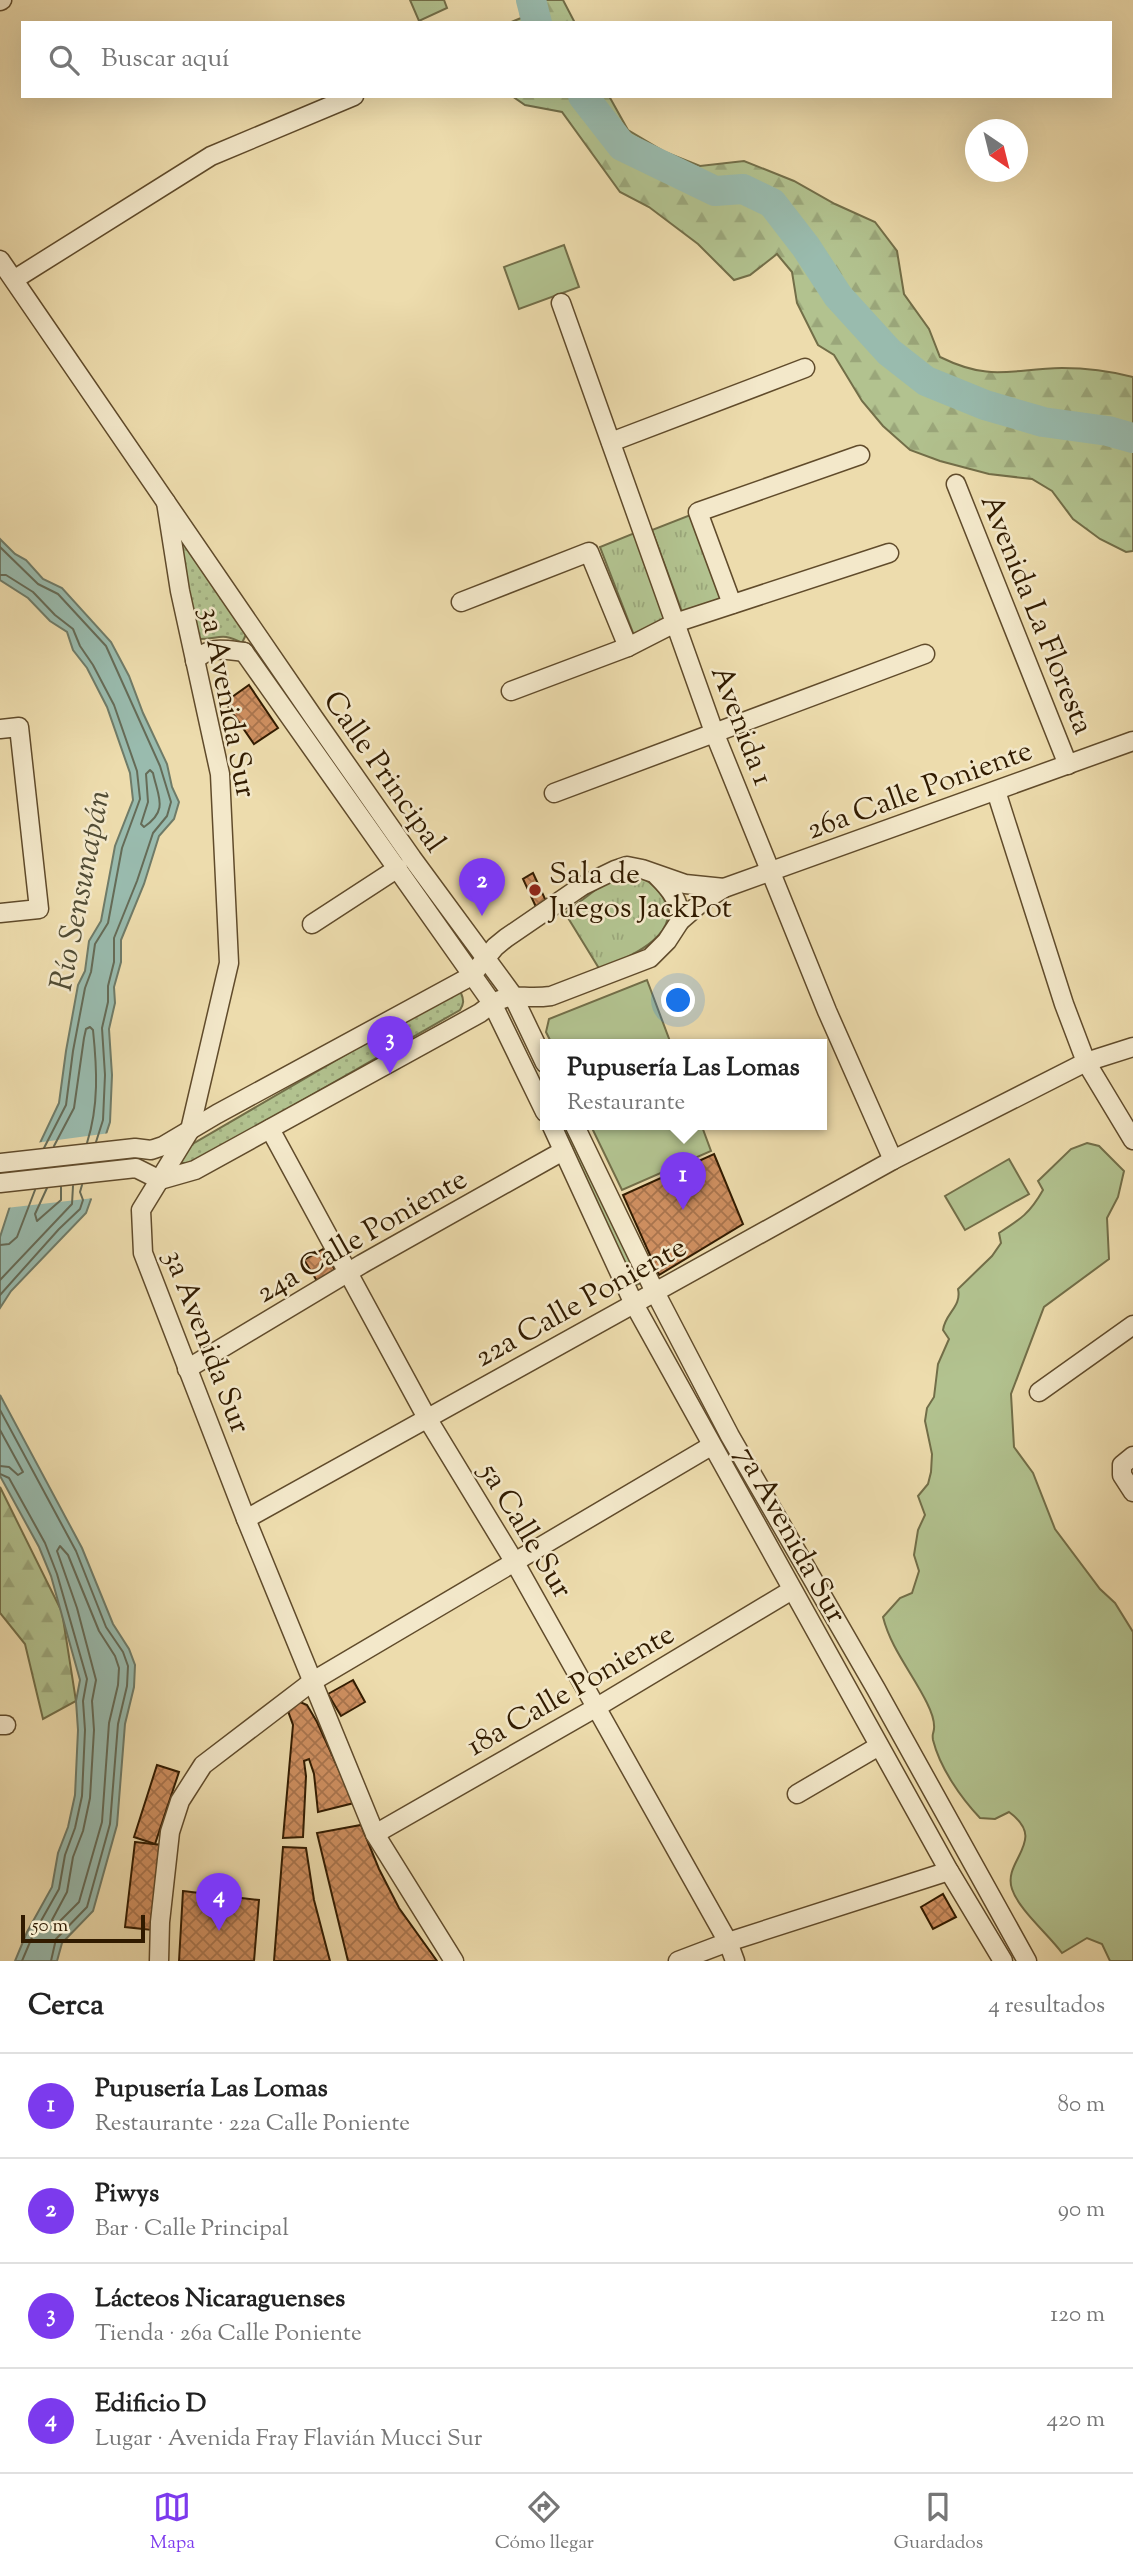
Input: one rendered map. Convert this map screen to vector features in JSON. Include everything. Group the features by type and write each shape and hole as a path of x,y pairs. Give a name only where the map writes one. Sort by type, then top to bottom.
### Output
{"street":[{"path":"15,279 211,156 349,98"},
{"name":"Calle Principal","path":"0,260 330,741 485,960"},
{"name":"Avenida 1","path":"561,303 714,732 823,1003 893,1160"},
{"path":"611,442 805,368"},
{"path":"732,604 698,512 860,455"},
{"name":"Avenida La Floresta","path":"956,484 1068,765"},
{"name":"3a Avenida Sur","path":"166,502 180,592 220,774 229,963 190,1130 141,1210 141,1240 146,1263 246,1519 375,1834 454,1961"},
{"path":"461,602 589,552 628,647"},
{"path":"511,691 628,647 675,623 889,553"},
{"path":"195,661 200,654 208,650 244,652 255,630"},
{"name":"Calle Principal","path":"244,652 472,975"},
{"path":"554,793 925,654"},
{"path":"0,729 19,727 39,909 0,913"},
{"name":"26a Calle Poniente","path":"160,1180 195,1170 480,1013 492,1003 512,994 535,998 551,996 650,958 667,941 680,921 724,888 772,873 1133,741"},
{"path":"996,791 1064,1004 1086,1062 1133,1140"},
{"name":"26a Calle Poniente","path":"485,960 506,938 601,875 627,866 654,872 685,884 724,888"},
{"path":"312,924 398,868"},
{"path":"654,872 674,895 680,921"},
{"path":"0,1163 163,1146 472,975 485,960 512,994 540,1053"},
{"path":"472,975 492,1003 540,1102"},
{"name":"22a Calle Poniente","path":"246,1519 893,1160 1086,1062 1133,1047"},
{"name":"5a Calle Sur","path":"270,1129 427,1418 514,1561 597,1707 728,1942 735,1961"},
{"name":"7a Avenida Sur","path":"554,1130 634,1304 949,1871 1003,1961"},
{"name":"7a Avenida Sur","path":"578,1130 655,1292 730,1436 876,1689 1027,1961"},
{"name":"24a Calle Poniente","path":"187,1368 347,1273 563,1151"},
{"path":"0,1183 136,1168 160,1180"},
{"path":"1039,1392 1133,1325"},
{"path":"159,1961 160,1922 170,1832 180,1801 203,1765 313,1681 711,1446"},
{"path":"1133,1456 1122,1465 1122,1475 1133,1492"},
{"name":"18a Calle Poniente","path":"375,1834 597,1707 792,1590"},
{"path":"797,1794 879,1746"},
{"path":"678,1961 728,1942 949,1871"}],"green space":[{"path":"410,0 444,0 447,8 419,21"},
{"path":"520,0 563,0 574,21 514,21 521,18"},
{"path":"515,98 610,98 628,130 665,152 700,166 744,161 794,181 875,222 897,251 904,294 929,329 940,357 958,365 987,372 1071,368 1133,377 1133,551 1126,552 1100,539 1073,519 1052,491 1032,479 989,474 910,450 883,426 862,401 834,355 818,345 797,303 792,272 777,254 750,275 734,280 698,244 649,207 620,192 562,112 525,105"},
{"path":"564,245 579,287 519,309 504,267"},
{"path":"698,512 732,604 685,620 652,530"},
{"path":"642,530 675,623 637,643 600,547"},
{"path":"188,545 249,628 242,643 225,637 199,639 179,547"},
{"path":"631,874 648,882 662,896 668,910 667,922 650,943 600,970 565,913 602,885"},
{"path":"647,980 669,1039 550,1039 546,1032 549,1019"},
{"path":"455,991 461,993 463,998 460,1010 193,1163 182,1163 179,1159 184,1149"},
{"path":"558,1130 573,1130 642,1283 633,1286"},
{"path":"593,1130 703,1130 711,1151 622,1190"},
{"path":"1087,1143 1099,1146 1124,1171 1118,1197 1107,1218 1109,1259 1044,1307 1011,1394 1014,1447 1033,1473 1055,1529 1100,1589 1115,1603 1133,1632 1133,1961 1110,1961 1102,1944 1087,1938 1062,1953 1021,1905 1012,1889 1011,1879 1025,1841 1025,1832 1020,1822 1009,1812 995,1819 980,1818 952,1782 933,1740 934,1722 930,1709 897,1651 883,1617 900,1598 912,1593 919,1571 914,1555 918,1530 925,1515 918,1496 928,1484 932,1454 925,1421 927,1408 934,1397 938,1364 949,1339 943,1330 944,1324 958,1301 958,1289 992,1256 1001,1243 999,1233 1034,1204 1043,1190 1038,1181 1071,1149"},
{"path":"1009,1159 1029,1194 965,1230 945,1196"},
{"path":"0,1487 62,1612 76,1701 43,1719 25,1644 0,1613"}],"water":[{"path":"0,539 15,554 26,560 43,579 62,588 111,642 129,676 167,764 172,787 179,802 174,819 159,836 144,884 121,940 121,962 114,987 115,1003 109,1029 112,1075 110,1122 87,1192 91,1199 86,1213 11,1291 0,1308 0,1237 10,1206 59,1103 78,985 85,971 89,941 101,921 115,846 133,800 130,773 107,707 87,668 73,650 67,632 50,621 28,598 0,580"},
{"path":"0,1395 82,1548 113,1624 129,1649 135,1665 134,1687 125,1724 117,1825 93,1911 62,1943 57,1961 15,1961 27,1932 52,1887 58,1853 68,1827 75,1795 78,1730 76,1701 80,1680 51,1576 39,1547 0,1476"}],"pier":[{"path":"110,1133 91,1192 94,1198 6,1208 35,1143"}],"building":[{"path":"249,685 278,728 254,744 225,702"},
{"name":"Sala de Juegos JackPot","path":"533,873 546,901 536,907 523,879"},
{"path":"714,1154 743,1224 659,1275 623,1195"},
{"path":"323,1249 335,1270 317,1281 304,1260"},
{"path":"353,1680 365,1702 341,1716 328,1694"},
{"path":"300,1702 307,1705 317,1722 354,1803 318,1812 314,1774 309,1759 304,1761 306,1776 303,1837 283,1838 293,1725 288,1711"},
{"path":"157,1765 179,1772 155,1844 134,1837"},
{"path":"361,1825 399,1908 437,1961 348,1961 317,1833"},
{"path":"135,1842 162,1845 152,1930 125,1927"},
{"path":"283,1847 306,1848 314,1900 330,1961 274,1961"},
{"path":"183,1891 259,1900 254,1961 179,1961"},
{"path":"943,1894 956,1917 933,1929 921,1907"}],"waterway":[{"path":"531,0 536,21"},
{"path":"585,98 622,146 715,191 743,189 772,203 806,247 838,296 889,352 926,381 985,405 1043,422 1108,431 1133,438"}],"place":[{"name":"Sala de Juegos JackPot","path":"535,890"},
{"name":"Piwys","path":"482,916"},
{"name":"Lácteos Nicaraguenses","path":"390,1074"},
{"name":"Pupusería Las Lomas","path":"683,1210"},
{"name":"Edificio D","path":"219,1931"}],"water label":[{"name":"Río Sensunapán","path":"79,890"}]}
